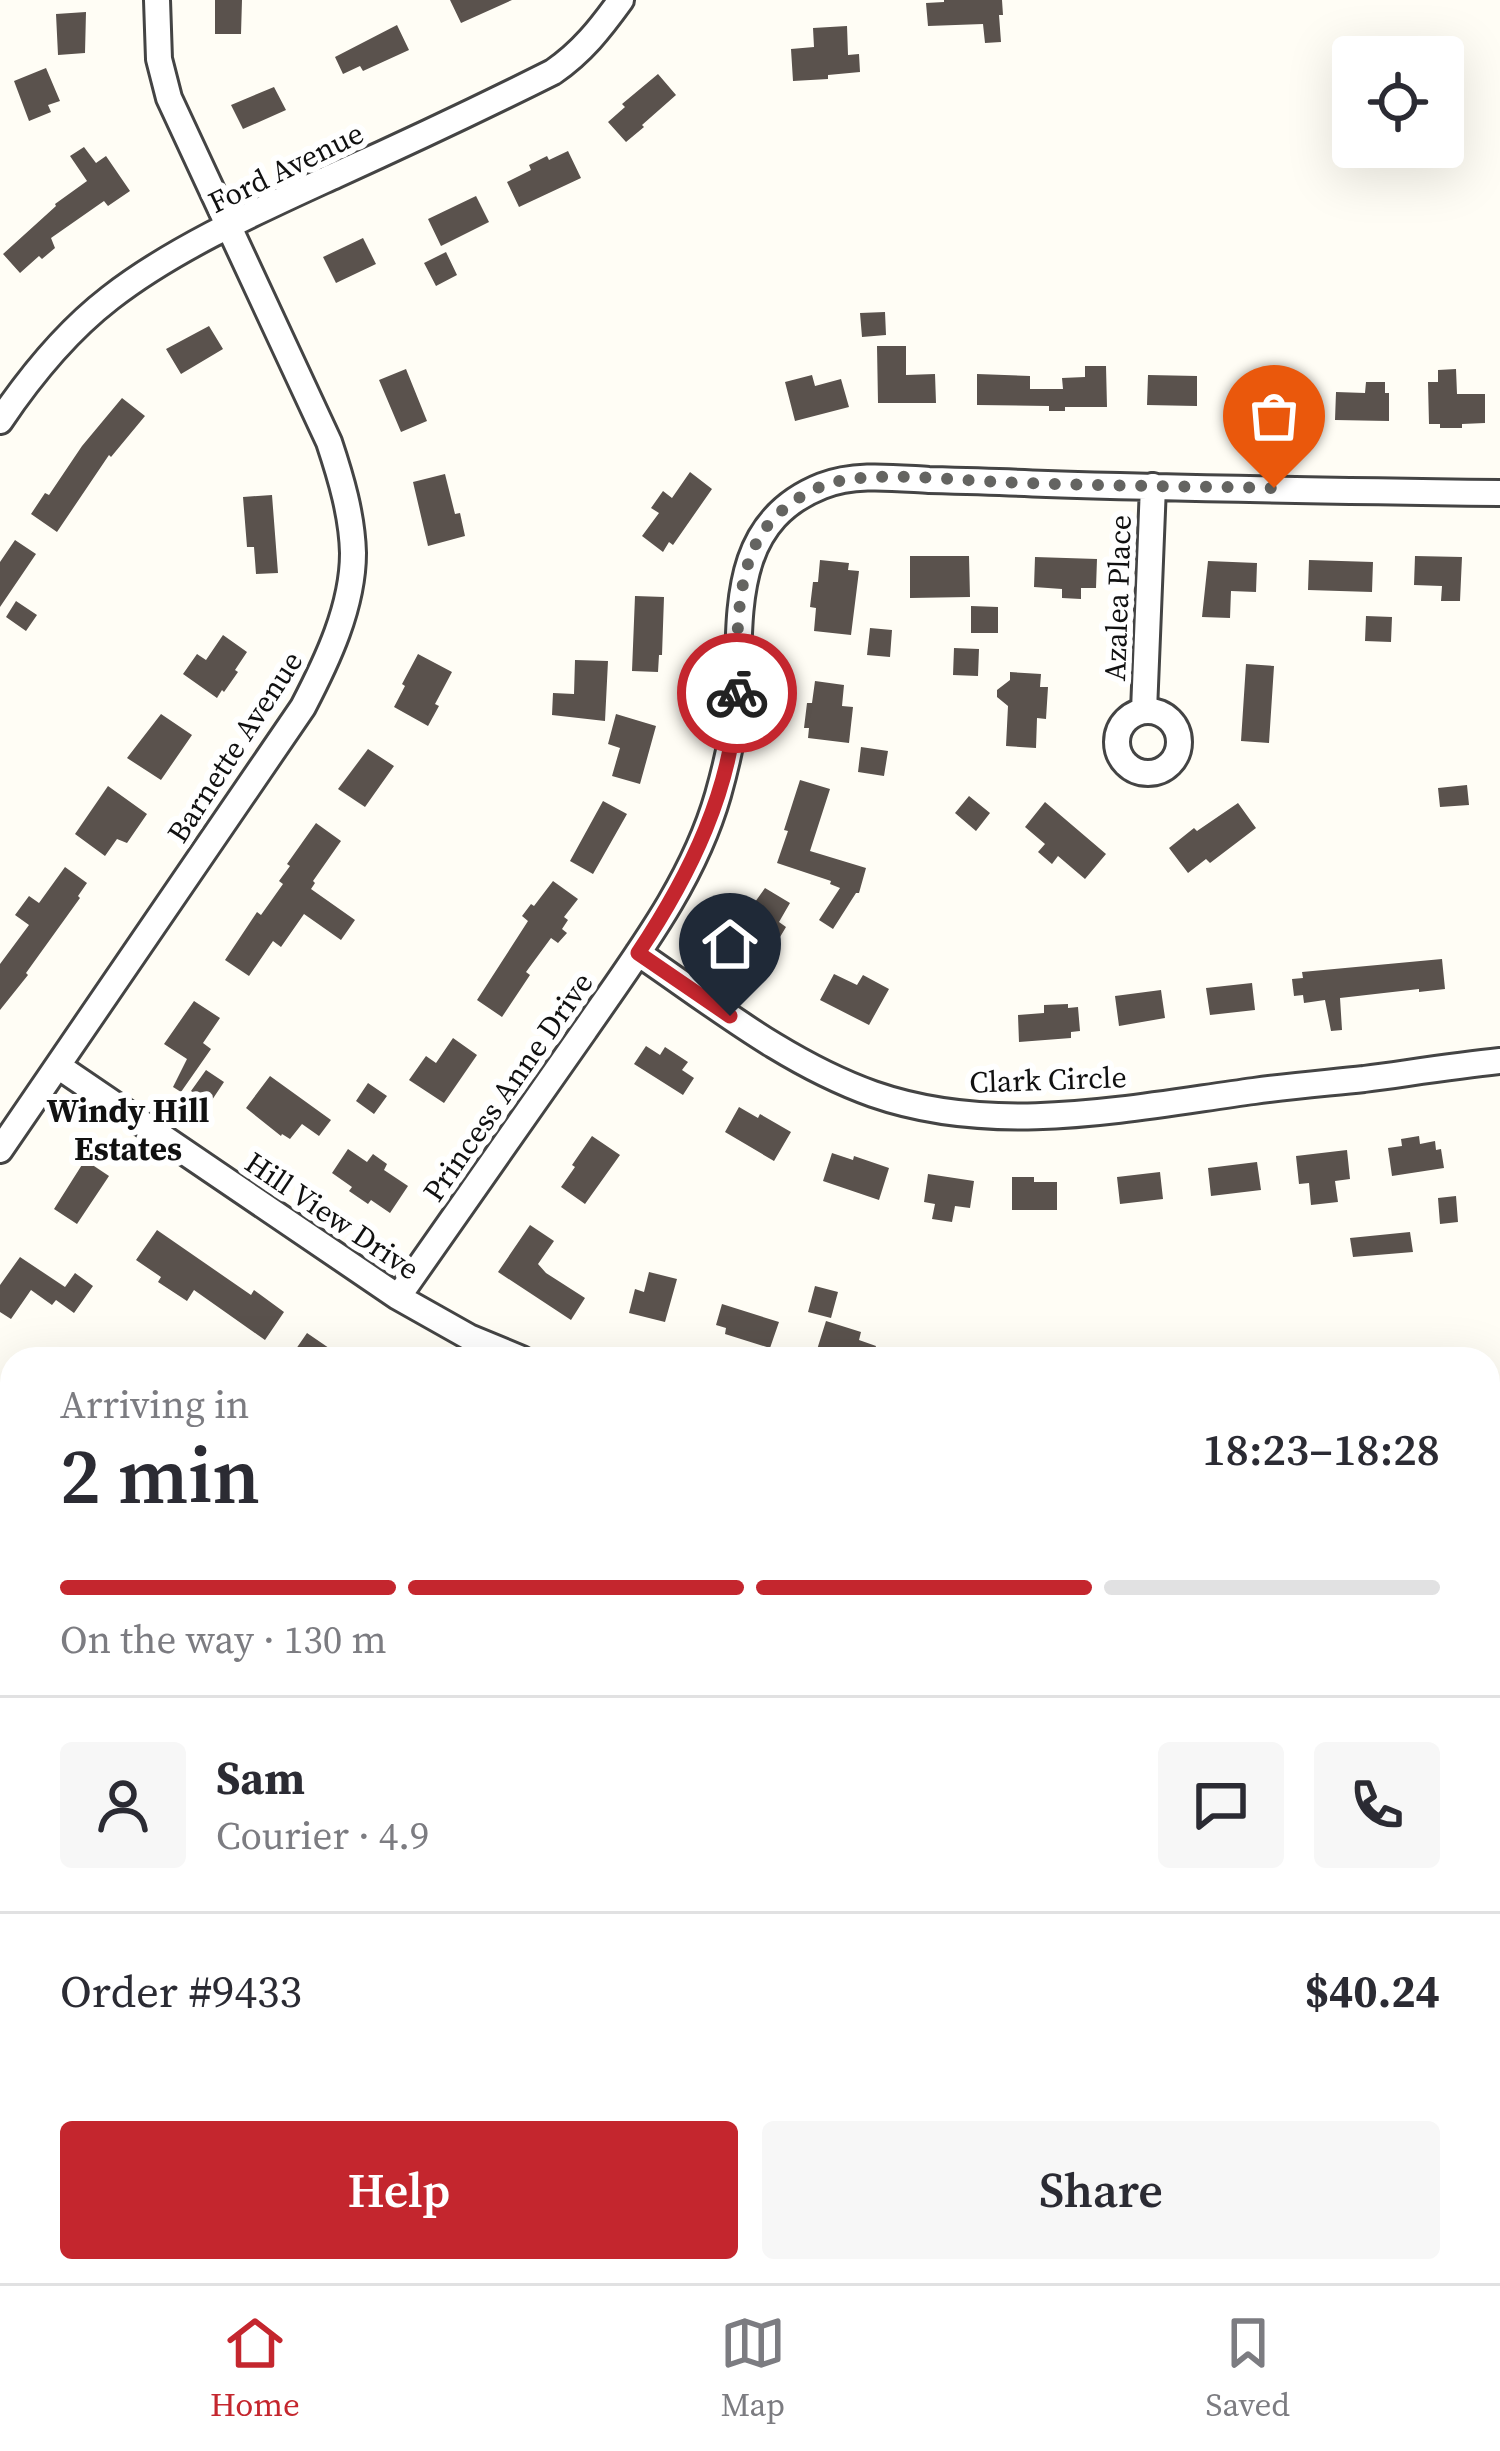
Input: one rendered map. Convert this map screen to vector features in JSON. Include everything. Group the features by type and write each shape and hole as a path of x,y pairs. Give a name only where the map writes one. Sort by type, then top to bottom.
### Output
{"street":[{"name":"Barnette Avenue","path":"0,1150 303,706 335,639 353,557 350,524 329,442 169,98 159,58 157,0"},
{"name":"Ford Avenue","path":"0,421 71,331 150,269 553,72 593,38 621,0"},
{"name":"Princess Anne Drive","path":"398,1297 638,953 684,879 718,797 730,749 745,572 764,529 800,497 822,486 866,477 1500,493"},
{"name":"Azalea Place","path":"1144,711 1153,486"},
{"name":"Clark Circle","path":"638,953 760,1037 828,1075 895,1100 953,1113 1044,1117 1500,1060"},
{"name":"Hill View Drive","path":"58,1066 398,1297 494,1347"}],"building":[{"path":"215,0 242,0 241,34 215,34"},
{"path":"450,0 512,0 461,23"},
{"path":"1002,0 1001,42 985,43 983,24 928,26 926,3"},
{"path":"86,12 85,53 58,55 56,14"},
{"path":"397,25 409,50 363,71 360,66 343,74 335,57"},
{"path":"847,26 848,55 859,54 860,72 793,81 791,49 814,47 813,28"},
{"path":"46,68 60,101 48,105 51,112 29,121 14,81"},
{"path":"658,74 676,95 626,142 608,122"},
{"path":"274,87 286,110 243,129 231,105"},
{"path":"84,147 96,163 106,156 130,191 108,206 104,201 51,238 55,248 20,273 3,254 55,204 87,181 70,156"},
{"path":"568,151 581,178 519,207 507,182 531,170 529,165"},
{"path":"476,196 489,222 441,246 428,219"},
{"path":"363,238 376,264 336,283 323,257"},
{"path":"446,252 457,275 436,286 424,263"},
{"path":"885,312 886,335 862,337 860,313"},
{"path":"209,326 223,349 181,374 166,349"},
{"path":"877,346 906,346 906,375 935,374 936,403 878,403"},
{"path":"1085,366 1106,366 1107,407 1049,411 1049,406 977,405 977,374 1030,376 1030,389 1063,389 1062,378 1085,377"},
{"path":"406,369 427,421 401,432 379,380"},
{"path":"1456,369 1457,394 1485,394 1485,423 1462,424 1462,428 1429,424 1428,382 1438,382 1438,370"},
{"path":"812,375 815,386 841,379 849,407 795,421 785,382"},
{"path":"1148,375 1197,376 1197,406 1147,405"},
{"path":"1366,382 1385,382 1389,421 1335,420 1336,392 1365,393"},
{"path":"1240,390 1287,390 1287,420 1240,418"},
{"path":"122,398 145,416 109,455 57,532 31,514"},
{"path":"690,472 712,489 663,552 642,536 659,513 651,508 663,491 672,498"},
{"path":"445,474 465,536 428,546 413,482"},
{"path":"272,495 278,573 256,574 254,547 247,547 243,497"},
{"path":"15,540 36,554 0,607 0,562"},
{"path":"910,556 969,556 970,597 910,598"},
{"path":"1415,556 1462,557 1460,601 1441,601 1442,586 1414,585"},
{"path":"1035,557 1097,559 1096,588 1081,588 1081,599 1062,598 1062,589 1034,587"},
{"path":"820,560 849,563 848,570 859,571 851,635 814,631 816,608 810,607"},
{"path":"1309,560 1373,562 1372,592 1308,590"},
{"path":"1208,561 1257,563 1256,592 1231,591 1230,618 1202,617"},
{"path":"635,596 664,597 658,672 632,671"},
{"path":"16,601 37,615 26,631 6,617"},
{"path":"971,606 998,607 998,633 971,633"},
{"path":"1366,616 1392,617 1391,642 1365,641"},
{"path":"870,628 892,630 890,657 867,655"},
{"path":"223,635 247,652 217,698 183,674 197,654 206,660"},
{"path":"954,648 979,649 978,676 953,675"},
{"path":"418,654 452,672 428,726 394,707"},
{"path":"575,660 608,661 605,721 552,715 553,693 574,694"},
{"path":"1246,664 1274,666 1269,743 1241,741"},
{"path":"1010,672 1041,674 1040,687 1048,687 1046,719 1037,718 1036,748 1006,746 1008,706 997,697 997,690 1010,680"},
{"path":"815,681 844,685 842,706 853,707 849,743 808,738 809,728 804,728 807,703 812,703"},
{"path":"161,714 192,735 161,780 127,758"},
{"path":"616,714 656,726 640,784 612,776 620,748 608,744"},
{"path":"861,747 888,751 884,776 858,772"},
{"path":"368,749 394,766 365,807 338,789"},
{"path":"800,780 830,789 810,851 866,868 859,893 833,929 819,920 840,888 777,863"},
{"path":"1467,785 1469,805 1440,807 1438,788"},
{"path":"108,786 147,814 127,843 117,839 105,856 75,834"},
{"path":"969,796 990,813 976,831 955,813"},
{"path":"603,801 627,814 593,874 570,861"},
{"path":"1045,802 1106,854 1085,879 1058,856 1052,864 1038,852 1045,844 1025,827"},
{"path":"1238,803 1256,828 1210,863 1206,859 1188,873 1169,848"},
{"path":"316,823 341,841 311,889 355,920 341,940 304,914 281,947 273,941 249,976 225,960 257,912 261,915 283,884 279,881 287,864"},
{"path":"65,867 87,883 0,1010 0,964 29,925 15,915 29,896 39,903"},
{"path":"553,881 578,899 564,917 568,920 562,929 567,933 558,943 551,938 502,1017 477,1000 528,921 522,916"},
{"path":"765,888 790,903 779,922 786,927 758,964 730,948 741,929 737,927"},
{"path":"1442,959 1445,989 1340,998 1342,1030 1331,1031 1325,1000 1304,1003 1303,995 1294,996 1292,979 1303,978 1302,972"},
{"path":"834,974 857,985 863,975 889,989 869,1025 820,1000"},
{"path":"1252,983 1255,1010 1210,1015 1206,988"},
{"path":"1161,990 1165,1018 1119,1026 1115,996"},
{"path":"194,1001 220,1018 203,1043 211,1049 181,1092 173,1087 187,1059 164,1044"},
{"path":"1068,1004 1068,1008 1078,1007 1080,1031 1071,1032 1071,1038 1019,1042 1018,1015 1044,1013 1044,1005"},
{"path":"453,1038 477,1055 444,1103 409,1080 426,1056 436,1063"},
{"path":"646,1046 660,1055 665,1047 688,1062 682,1070 694,1078 683,1095 634,1064"},
{"path":"206,1070 224,1082 210,1103 191,1091"},
{"path":"270,1076 331,1120 319,1136 302,1124 290,1139 281,1136 246,1108"},
{"path":"368,1083 387,1096 374,1114 356,1101"},
{"path":"739,1107 791,1132 774,1161 725,1132"},
{"path":"592,1136 620,1155 585,1204 561,1187"},
{"path":"1419,1136 1420,1144 1435,1141 1444,1168 1392,1176 1388,1148 1402,1146 1401,1139"},
{"path":"348,1149 367,1162 373,1154 387,1164 384,1170 408,1186 390,1213 349,1191 352,1187 332,1173"},
{"path":"1347,1150 1350,1179 1335,1181 1338,1202 1311,1205 1309,1183 1299,1184 1296,1156"},
{"path":"832,1153 889,1168 879,1200 823,1181"},
{"path":"85,1160 109,1176 77,1224 54,1209"},
{"path":"1257,1162 1261,1190 1211,1196 1208,1168"},
{"path":"1160,1172 1163,1199 1120,1204 1117,1177"},
{"path":"928,1174 974,1181 970,1208 955,1206 952,1222 932,1219 935,1204 924,1202"},
{"path":"1012,1177 1057,1182 1057,1210 1012,1210"},
{"path":"1456,1196 1458,1222 1440,1224 1438,1198"},
{"path":"530,1225 554,1241 538,1264 585,1298 571,1320 498,1272"},
{"path":"157,1230 251,1295 254,1290 284,1312 265,1340 194,1290 187,1301 136,1260"},
{"path":"1410,1232 1413,1252 1353,1257 1350,1238"},
{"path":"20,1257 65,1287 75,1273 93,1286 74,1313 31,1290 11,1319 0,1312 0,1285"},
{"path":"649,1272 677,1279 665,1322 629,1313 635,1289 644,1292"},
{"path":"815,1286 838,1292 831,1318 808,1312"},
{"path":"722,1304 779,1322 770,1347 725,1334 726,1328 716,1325"},
{"path":"826,1321 861,1332 859,1340 876,1346 876,1347 818,1347"},
{"path":"307,1333 327,1347 297,1347"}],"way so far":[{"path":"737,693 745,572 753,550 780,512 822,486 866,477 1274,488"}],"district":[{"name":"Windy Hill Estates","path":"128,1129"}],"route":[{"path":"730,1016 638,953 684,879 704,835 730,749 737,693"}]}
